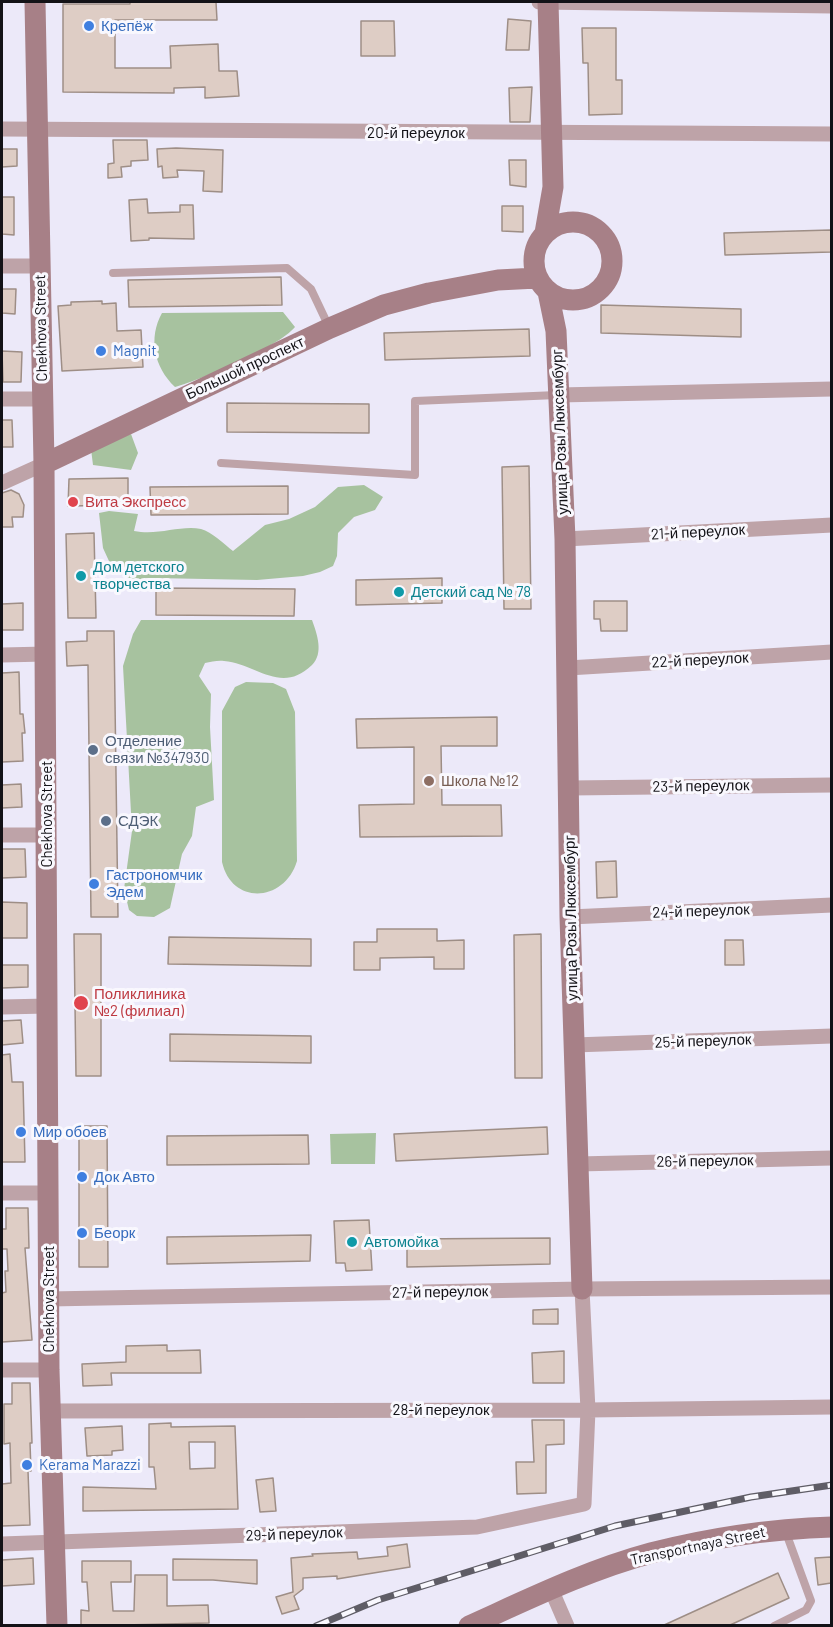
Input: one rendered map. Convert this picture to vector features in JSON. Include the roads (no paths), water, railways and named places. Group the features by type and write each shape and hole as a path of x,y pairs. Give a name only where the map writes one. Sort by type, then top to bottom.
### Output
{"street":[{"name":"Chekhova Street","path":"34,2 44,464 49,1299 57,1626"},
{"path":"539,2 831,6"},
{"path":"545,233 554,187 550,134 548,2"},
{"name":"20-й переулок","path":"2,129 831,134"},
{"path":"554,187 571,222 553,227 538,242 540,277 562,299 577,301"},
{"name":"улица Розы Люксембург","path":"556,331 577,301 598,292 610,275 613,265 610,248 604,237 587,224 571,222"},
{"path":"2,266 40,266"},
{"name":"улица Розы Люксембург","path":"540,277 556,331 565,539 570,917 588,1410 584,1504"},
{"name":"Большой проспект","path":"2,483 330,328 384,305 429,293 498,280 540,277"},
{"path":"559,395 831,389"},
{"path":"2,399 43,399"},
{"name":"21-й переулок","path":"565,539 831,525"},
{"name":"22-й переулок","path":"568,668 831,652"},
{"path":"2,655 46,654"},
{"name":"23-й переулок","path":"570,788 831,784"},
{"path":"2,835 47,835"},
{"name":"24-й переулок","path":"570,917 831,905"},
{"path":"2,1007 48,1006"},
{"name":"25-й переулок","path":"574,1046 831,1036"},
{"name":"26-й переулок","path":"578,1164 831,1158"},
{"path":"2,1193 48,1193"},
{"name":"27-й переулок","path":"49,1299 582,1289 831,1287"},
{"path":"2,1370 50,1370"},
{"name":"28-й переулок","path":"51,1411 831,1407"},
{"name":"29-й переулок","path":"2,1544 477,1527 584,1504"},
{"name":"Transportnaya Street","path":"469,1626 552,1589 652,1553 784,1529 831,1527"},
{"path":"552,1589 567,1626"}],"lane":[{"path":"113,273 287,268 311,289 330,328"},
{"path":"221,463 415,475 415,401 559,395"},
{"path":"774,1626 806,1610 811,1601 784,1529"}],"railway":[{"path":"316,1626 378,1600 615,1526 751,1497 832,1485"}],"place":[{"name":"Крепёж","path":"89,26"},
{"name":"Magnit","path":"101,351"},
{"name":"Вита Экспресс","path":"73,502"},
{"name":"Дом детского творчества","path":"81,576"},
{"name":"Детский сад № 78","path":"399,592"},
{"name":"Отделение связи №347930","path":"93,750"},
{"name":"Школа №12","path":"429,781"},
{"name":"СДЭК","path":"106,821"},
{"name":"Гастрономчик Эдем","path":"94,884"},
{"name":"Поликлиника №2 (филиал)","path":"81,1003"},
{"name":"Мир обоев","path":"21,1132"},
{"name":"Док Авто","path":"82,1177"},
{"name":"Беорк","path":"82,1233"},
{"name":"Автомойка","path":"352,1242"},
{"name":"Kerama Marazzi","path":"27,1465"}]}
